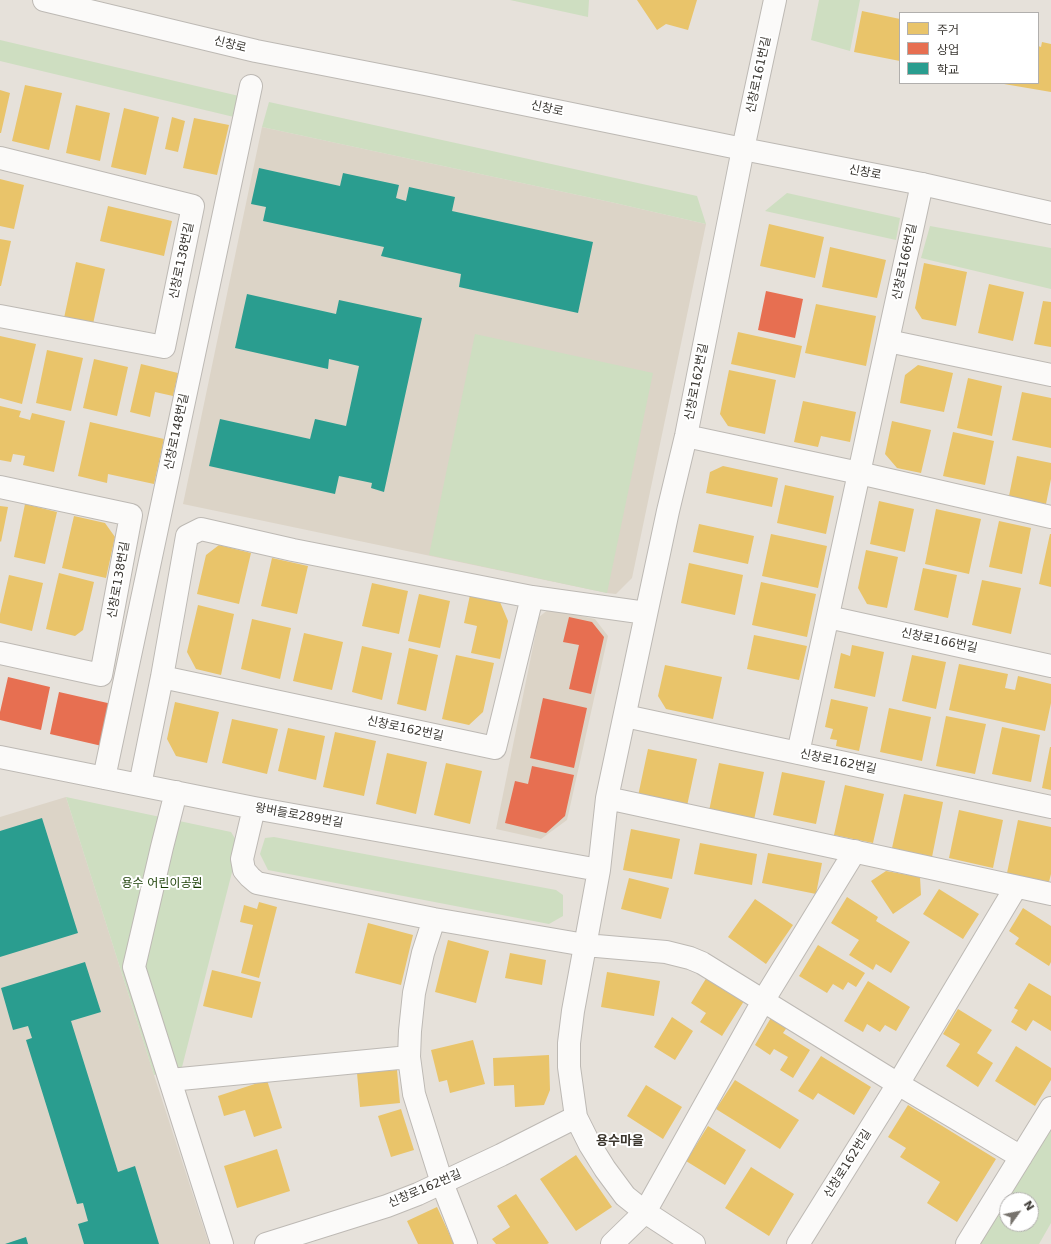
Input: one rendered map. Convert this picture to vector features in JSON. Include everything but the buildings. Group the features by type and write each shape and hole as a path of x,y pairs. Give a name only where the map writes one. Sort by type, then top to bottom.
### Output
{"street":[{"name":"신창로","path":"44,0 256,51 922,184 1051,213"},
{"name":"신창로161번길","path":"742,149 775,0"},
{"name":"신창로148번길","path":"104,778 251,86"},
{"name":"신창로162번길","path":"694,1244 645,1212 625,1196 590,1145 576,1117 568,1067 569,1043 573,1011 599,870 607,798 668,511 686,436 742,149"},
{"name":"신창로138번길","path":"0,158 193,206 164,347 0,316"},
{"name":"신창로166번길","path":"798,753 922,184"},
{"path":"888,341 1051,375"},
{"path":"686,436 859,473 1051,517"},
{"name":"신창로138번길","path":"0,487 131,515 101,675 0,653"},
{"path":"140,785 162,677 187,536 201,529 293,550 532,597 646,613"},
{"name":"신창로162번길","path":"162,677 495,748 532,597"},
{"name":"신창로166번길","path":"828,617 1051,666"},
{"name":"신창로162번길","path":"625,716 1051,808"},
{"name":"왕버들로289번길","path":"0,757 254,808 599,870"},
{"path":"176,792 134,967 222,1244"},
{"path":"607,798 855,850 1051,894"},
{"path":"254,808 242,859 244,870 257,883 434,919 585,945 666,952 690,958 702,963 898,1084 1021,1157"},
{"path":"612,1244 645,1212 763,1000 855,850"},
{"name":"신창로162번길","path":"798,1244 898,1084 1016,887"},
{"path":"434,919 423,952 414,993 409,1057 414,1094 442,1183 466,1244"},
{"path":"170,1080 409,1057"},
{"path":"967,1244 1051,1108"},
{"name":"신창로162번길","path":"266,1244 387,1206 442,1183 576,1117"}],"shaded area":[{"path":"262,127 706,224 632,578 616,594 183,504"},
{"path":"549,609 595,619 608,636 567,820 541,839 496,829 539,617"},
{"path":"66,797 209,1244 0,1244 0,817"}],"green space":[{"path":"510,0 589,0 588,17"},
{"path":"819,0 860,0 850,51 811,40"},
{"path":"0,40 239,96 234,117 0,61"},
{"path":"269,102 697,196 706,224 262,127"},
{"path":"787,193 900,218 896,240 765,211"},
{"path":"930,226 1051,248 1051,289 921,258"},
{"path":"475,334 653,373 607,593 429,555"},
{"name":"용수 어린이공원","path":"66,797 231,832 239,845 182,1067 154,1075"},
{"path":"274,837 556,890 563,895 563,916 549,924 268,870 260,854 265,838"},
{"path":"1051,1127 1051,1223 1039,1244 979,1244 999,1212 999,1232 1039,1232 1039,1192 1011,1192"}],"district":[{"name":"용수마을","path":"620,1142"}]}
